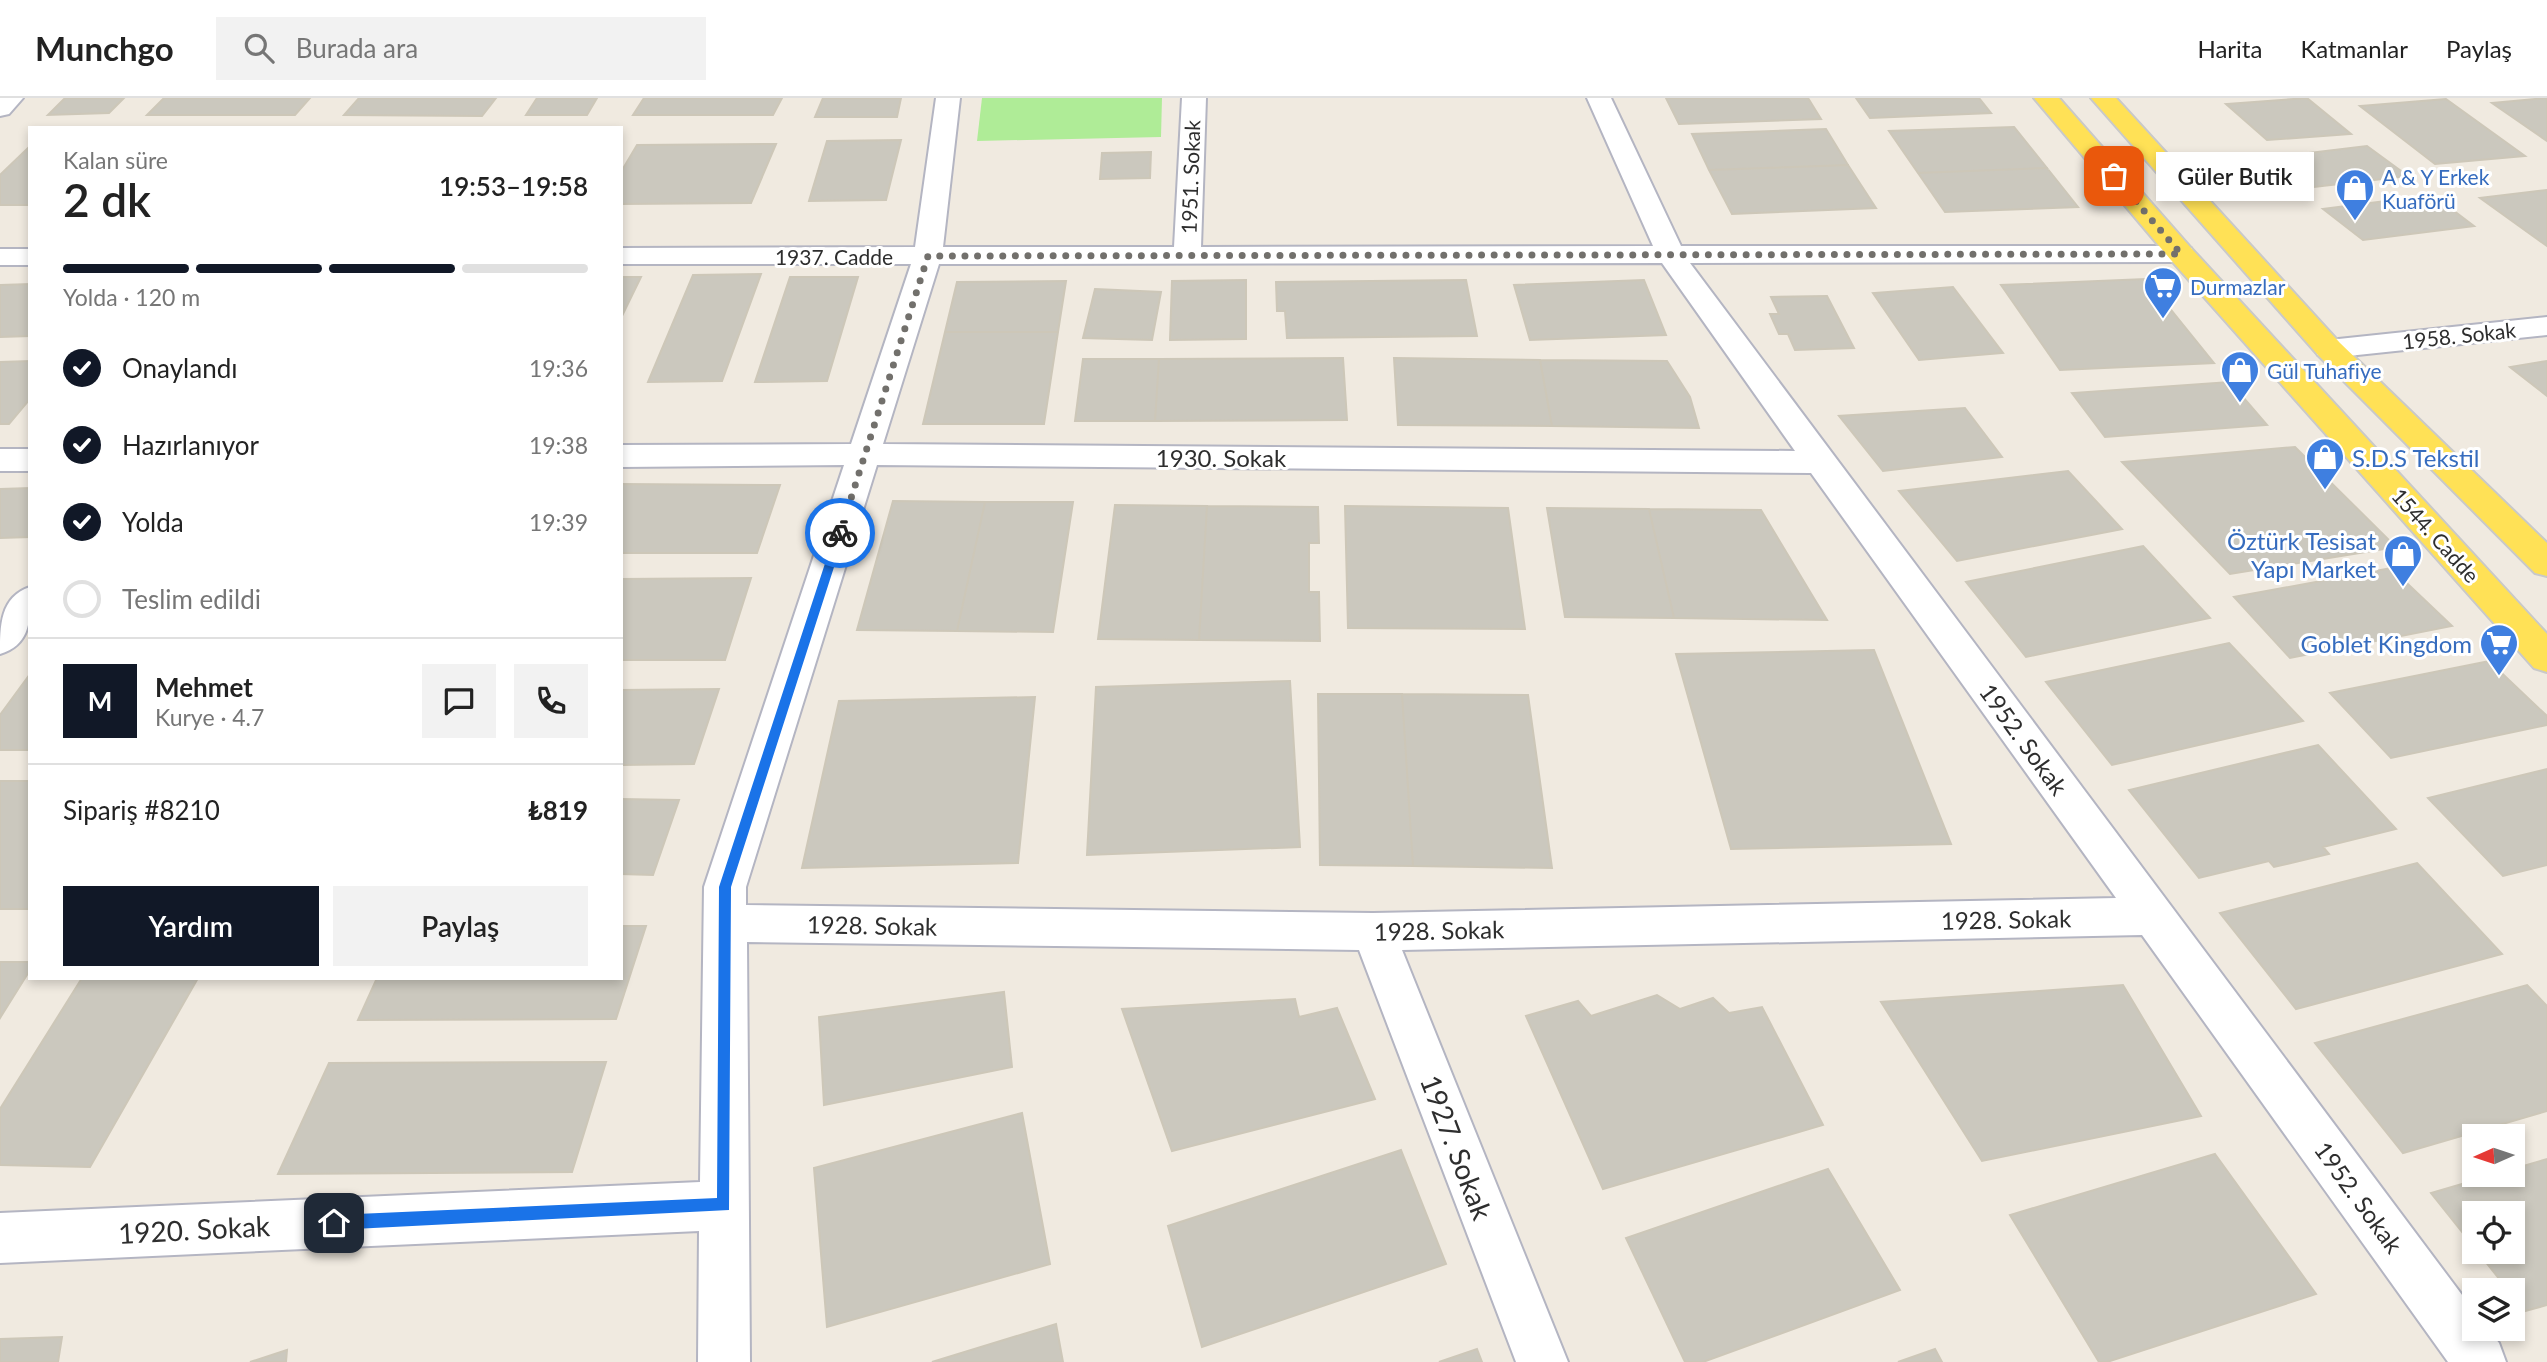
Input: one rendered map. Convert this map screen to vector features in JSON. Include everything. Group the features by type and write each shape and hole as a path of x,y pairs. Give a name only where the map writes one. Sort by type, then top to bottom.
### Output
{"main road":[{"name":"1544. Cadde","path":"2046,98 2181,254 2547,658"},
{"path":"2103,98 2329,349 2547,564"}],"street":[{"path":"0,108 11,98"},
{"path":"724,1362 725,887 928,256 948,98"},
{"name":"1951. Sokak","path":"1187,255 1194,98"},
{"name":"1952. Sokak","path":"1599,98 1671,255 2480,1362"},
{"name":"1937. Cadde","path":"623,256 2181,254"},
{"path":"0,257 28,257"},
{"name":"1958. Sokak","path":"2329,349 2547,326"},
{"name":"1930. Sokak","path":"623,456 865,454 1820,462"},
{"path":"0,460 28,460"},
{"path":"0,641 28,603"},
{"name":"1928. Sokak","path":"724,923 1373,932 2153,916"},
{"name":"1927. Sokak","path":"1373,932 1542,1362"},
{"name":"1920. Sokak","path":"0,1238 724,1205"}],"green space":[{"path":"982,98 1162,98 1161,137 977,141"}],"building":[{"path":"65,98 124,98 109,113 48,115"},
{"path":"164,98 310,98 295,115 147,115"},
{"path":"359,98 496,98 482,116 344,115"},
{"path":"537,98 597,98 587,115 526,115"},
{"path":"644,98 782,98 773,115 633,115"},
{"path":"823,98 901,98 897,117 815,117"},
{"path":"1666,98 1808,98 1821,119 1679,124"},
{"path":"1856,98 1979,98 1991,113 1870,118"},
{"path":"2307,98 2351,134 2267,140 2226,104"},
{"path":"2546,98 2547,141 2492,103"},
{"path":"2446,99 2525,156 2435,164 2360,106"},
{"path":"2014,127 2047,168 1918,173 1889,131"},
{"path":"1826,129 1848,165 1709,170 1692,134"},
{"path":"901,140 886,200 809,201 827,141"},
{"path":"776,144 751,203 623,204 623,169 637,145"},
{"path":"2367,146 2408,176 2314,187 2275,157"},
{"path":"28,148 28,205 0,205 0,175"},
{"path":"1151,152 1150,178 1100,179 1102,153"},
{"path":"1848,165 1876,208 1732,214 1709,170"},
{"path":"2047,168 2078,207 1945,212 1918,173"},
{"path":"2547,190 2547,246 2480,198"},
{"path":"2433,195 2474,226 2363,240 2323,209"},
{"path":"761,274 722,381 648,382 693,275"},
{"path":"623,277 641,277 623,314"},
{"path":"790,277 858,277 827,381 755,382"},
{"path":"2146,279 2214,363 2060,370 2001,285"},
{"path":"1246,280 1246,339 1170,340 1172,281"},
{"path":"1466,280 1477,336 1287,338 1285,311 1277,311 1276,282"},
{"path":"1644,280 1666,335 1530,340 1514,285"},
{"path":"1066,281 1058,332 945,332 957,282"},
{"path":"28,284 28,336 0,337 0,285"},
{"path":"1953,287 2003,353 1919,360 1873,293"},
{"path":"1095,289 1161,292 1152,340 1083,338"},
{"path":"1827,296 1854,348 1795,350 1788,334 1779,334 1770,314 1779,314 1771,297"},
{"path":"945,332 1058,332 1044,424 923,424"},
{"path":"1343,358 1347,420 1155,421 1159,359"},
{"path":"1394,358 1540,360 1552,426 1398,425"},
{"path":"1083,359 1159,359 1155,421 1075,421"},
{"path":"1540,360 1667,361 1690,397 1699,428 1552,426"},
{"path":"28,361 28,401 9,424 0,424 0,362"},
{"path":"2547,361 2547,396 2510,367"},
{"path":"2230,382 2267,425 2105,437 2072,393"},
{"path":"1965,408 2002,457 1883,471 1839,416"},
{"path":"2295,447 2396,547 2230,574 2122,462"},
{"path":"2068,471 2122,529 1957,561 1899,491"},
{"path":"623,484 780,485 757,553 623,553"},
{"path":"28,488 28,537 0,538 0,489"},
{"path":"893,501 985,502 957,631 857,630"},
{"path":"985,502 1073,502 1053,632 957,631"},
{"path":"1115,505 1207,506 1199,640 1098,639"},
{"path":"1207,506 1318,507 1319,543 1309,543 1309,592 1319,592 1320,641 1199,640"},
{"path":"1345,506 1508,508 1525,629 1348,628"},
{"path":"1547,508 1649,509 1674,618 1565,617"},
{"path":"1649,509 1761,510 1827,620 1674,618"},
{"path":"2143,546 2210,618 2026,657 1966,582"},
{"path":"2391,568 2452,626 2290,658 2234,597"},
{"path":"751,578 725,660 623,660 623,579"},
{"path":"2229,643 2303,721 2112,765 2046,682"},
{"path":"1874,650 1951,844 1731,849 1676,654"},
{"path":"2489,661 2547,716 2547,725 2391,758 2330,693"},
{"path":"28,677 28,750 0,750 0,715"},
{"path":"1290,681 1300,847 1087,855 1096,687"},
{"path":"719,689 694,764 623,765 623,690"},
{"path":"1318,694 1402,694 1413,866 1320,865"},
{"path":"1402,694 1528,695 1552,868 1413,866"},
{"path":"1035,697 1018,863 802,868 839,701"},
{"path":"2318,745 2396,829 2323,847 2329,854 2274,867 2269,861 2199,878 2129,790"},
{"path":"2547,769 2547,865 2503,876 2428,798"},
{"path":"0,781 28,781 28,909 0,909"},
{"path":"623,799 679,800 653,875 623,874"},
{"path":"2417,863 2502,954 2296,1009 2220,913"},
{"path":"623,926 646,926 616,1019 358,1020 376,980 623,980"},
{"path":"0,962 28,962 28,973 0,1018"},
{"path":"81,980 197,980 90,1167 0,1165 0,1109"},
{"path":"2123,985 2201,1116 1982,1161 1881,1002"},
{"path":"2527,985 2547,1006 2547,1111 2502,1124 2462,1124 2462,1136 2403,1153 2315,1043"},
{"path":"1004,992 1012,1067 824,1105 819,1017"},
{"path":"1657,995 1680,1009 1713,998 1729,1013 1762,1007 1823,1125 1603,1189 1526,1016 1578,1001 1591,1016"},
{"path":"1295,999 1299,1017 1337,1008 1375,1099 1172,1151 1122,1009"},
{"path":"606,1062 572,1172 278,1174 329,1063"},
{"path":"1022,1113 1050,1264 827,1327 814,1168"},
{"path":"1401,1150 1446,1264 1202,1347 1168,1226"},
{"path":"2215,1154 2316,1294 2107,1362 2099,1362 2010,1215"},
{"path":"2547,1159 2547,1305 2525,1311 2525,1278 2498,1278 2487,1264 2525,1264 2525,1201 2462,1201 2462,1232 2431,1193 2462,1184 2462,1187 2525,1187 2525,1165"},
{"path":"1828,1169 1900,1290 1703,1362 1685,1362 1626,1238"},
{"path":"1056,1324 1063,1362 932,1362"},
{"path":"62,1337 58,1362 0,1362 0,1339"},
{"path":"1477,1349 1482,1362 1439,1362"},
{"path":"1935,1349 1942,1362 1898,1362"},
{"path":"287,1350 286,1362 250,1362"}],"way so far":[{"path":"840,533 928,256 2181,254 2114,176"}],"place":[{"name":"Güler Butik","path":"2114,176"},
{"name":"A & Y Erkek Kuaförü","path":"2355,222"},
{"name":"Durmazlar","path":"2163,320"},
{"name":"Gül Tuhafiye","path":"2240,404"},
{"name":"S.D.S Tekstil","path":"2325,491"},
{"name":"Öztürk Tesisat Yapı Market","path":"2403,588"},
{"name":"Goblet Kingdom","path":"2499,677"}],"route":[{"path":"334,1223 724,1205 725,887 840,533"}]}
